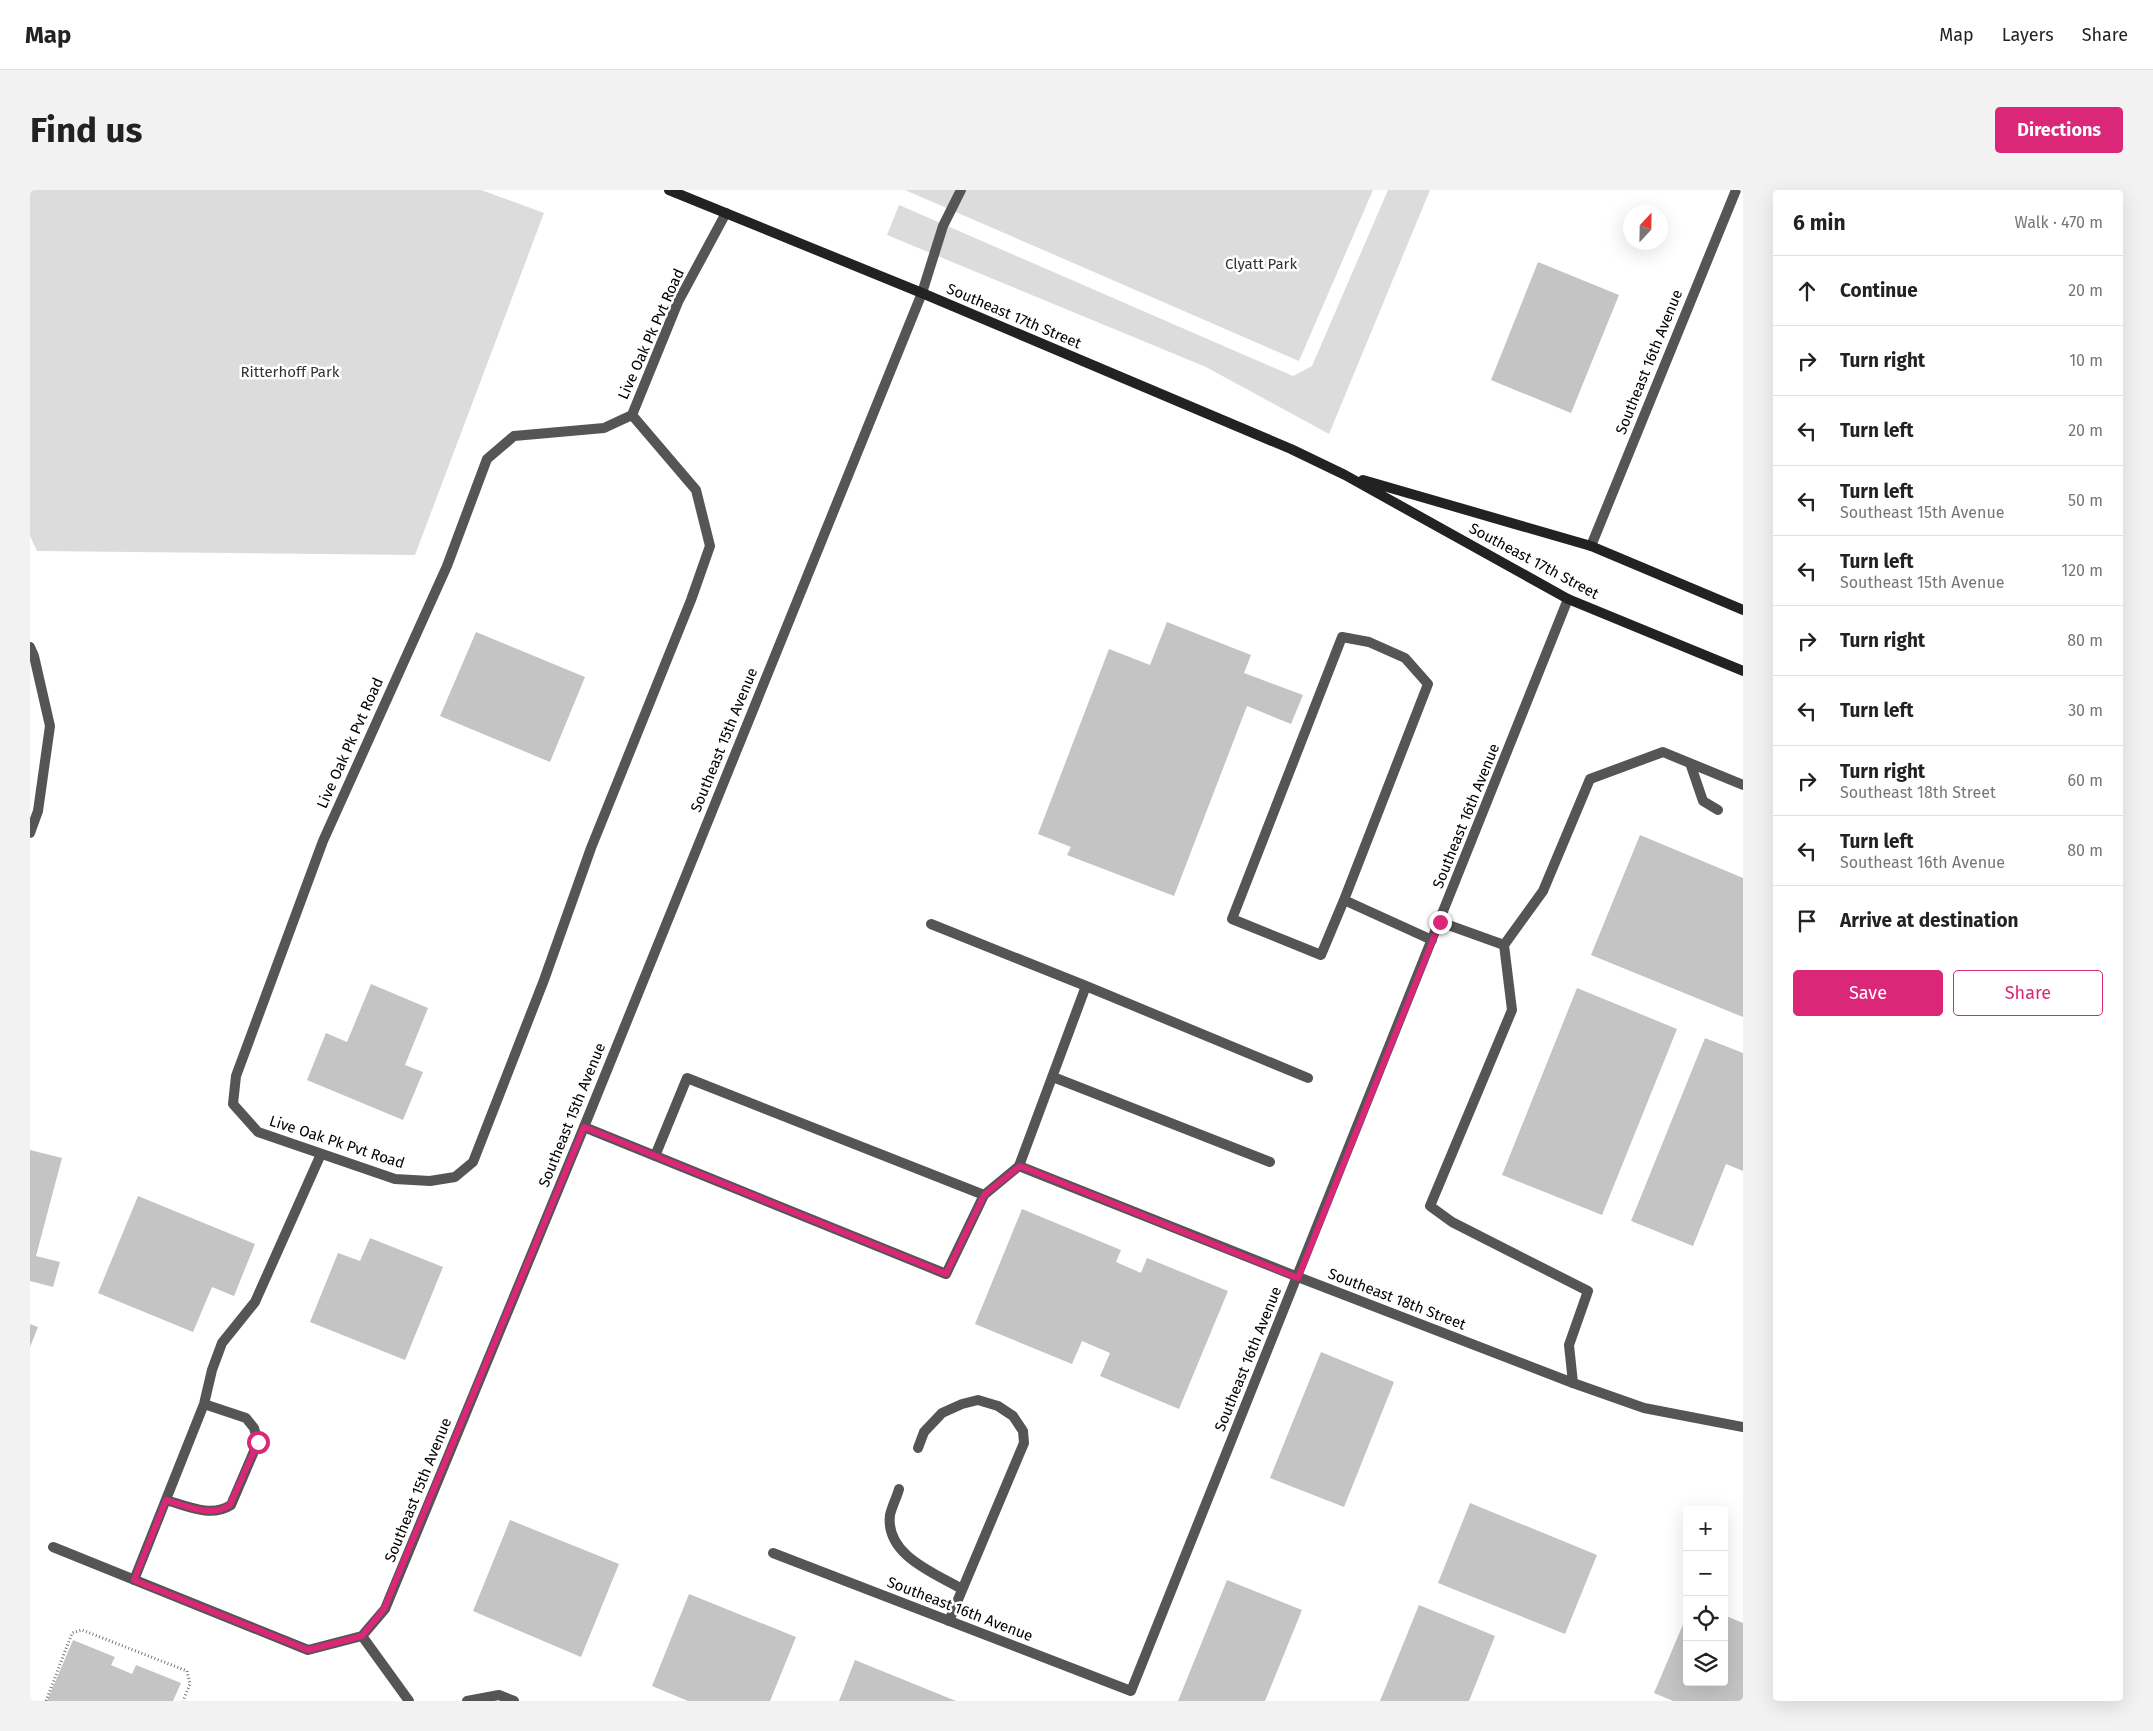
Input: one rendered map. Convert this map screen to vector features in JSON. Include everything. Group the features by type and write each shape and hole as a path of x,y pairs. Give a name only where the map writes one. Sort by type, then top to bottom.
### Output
{"main road":[{"name":"Southeast 17th Street","path":"669,190 922,293 1282,445 1345,475 1568,599 1743,671"},
{"name":"Southeast 17th Street","path":"1345,475 1591,546 1743,610"}],"street":[{"name":"Southeast 15th Avenue","path":"362,1636 384,1609 584,1127 922,293 943,226 961,190"},
{"name":"Southeast 16th Avenue","path":"1591,546 1736,190"},
{"name":"Live Oak Pk Pvt Road","path":"632,415 696,490 710,546 691,600 595,838 544,980 473,1162 455,1177 430,1181 395,1179 258,1132 232,1104 236,1076 323,841 447,566 487,459 514,436 604,428 632,415 678,302 726,213"},
{"name":"Southeast 16th Avenue","path":"773,1553 1131,1691 1298,1278 1568,599"},
{"path":"1342,637 1369,642 1405,658 1428,684 1344,900 1320,955 1232,919 1342,637"},
{"path":"30,647 34,656 50,726 38,811 30,833"},
{"path":"1573,1383 1569,1346 1588,1291 1452,1222 1430,1206 1512,1010 1504,945 1543,891 1590,779 1663,752 1743,785"},
{"path":"1690,763 1703,801 1718,810"},
{"path":"1344,900 1432,940"},
{"path":"1440,922 1504,945"},
{"path":"930,924 1308,1078"},
{"path":"584,1127 946,1274 984,1195 1020,1166 1086,986"},
{"path":"1053,1077 1270,1162"},
{"path":"655,1156 688,1078 984,1195"},
{"path":"134,1580 204,1404 212,1370 222,1343 255,1302 321,1154"},
{"name":"Southeast 18th Street","path":"1020,1166 1298,1278 1573,1383 1644,1408 1743,1427"},
{"path":"918,1448 924,1432 942,1412 978,1400 998,1406 1013,1416 1023,1431 1024,1443 949,1621"},
{"path":"166,1500 206,1512 222,1511 230,1505 258,1442 254,1428 246,1418 204,1404"},
{"path":"899,1489 890,1516 893,1540 912,1561 962,1589"},
{"path":"53,1547 308,1650 362,1636 409,1701"},
{"path":"467,1701 499,1695 514,1701"}],"path":[{"path":"46,1701 72,1632 82,1630 187,1671 190,1684 183,1701"}],"green space":[{"name":"Ritterhoff Park","path":"30,190 481,190 544,213 415,555 37,551 30,536"},
{"name":"Clyatt Park","path":"905,190 1373,190 1299,361"},
{"path":"1388,190 1430,190 1329,434 1206,367 887,235 899,205 1293,376 1312,366"}],"building":[{"path":"1538,262 1619,295 1571,413 1491,380"},
{"path":"1167,622 1251,655 1244,673 1303,695 1291,724 1247,706 1174,896 1067,855 1071,847 1038,834 1109,649 1150,665"},
{"path":"476,632 585,677 550,762 440,716"},
{"path":"1640,835 1743,878 1743,1017 1591,955"},
{"path":"371,984 428,1008 405,1065 423,1072 403,1120 307,1080 326,1033 347,1042"},
{"path":"1577,988 1677,1029 1602,1215 1502,1175"},
{"path":"1705,1038 1743,1053 1743,1171 1726,1164 1693,1246 1631,1221"},
{"path":"30,1150 62,1158 36,1256 60,1262 53,1287 30,1281"},
{"path":"138,1196 255,1244 234,1296 212,1287 193,1332 98,1293"},
{"path":"1022,1209 1121,1250 1116,1262 1141,1273 1147,1258 1228,1291 1179,1409 1100,1376 1110,1353 1082,1341 1072,1364 975,1324"},
{"path":"370,1238 443,1267 405,1360 310,1322 338,1253 360,1261"},
{"path":"30,1324 38,1327 30,1347"},
{"path":"1321,1352 1394,1382 1344,1507 1270,1478"},
{"path":"1470,1503 1597,1555 1565,1634 1438,1583"},
{"path":"510,1520 619,1564 581,1657 473,1611"},
{"path":"1227,1580 1302,1610 1265,1701 1178,1701"},
{"path":"689,1594 796,1637 770,1701 688,1701 652,1686"},
{"path":"1419,1605 1495,1636 1469,1701 1380,1701"},
{"path":"1728,1617 1743,1623 1743,1701 1673,1701 1654,1693 1683,1624 1683,1686 1728,1686"},
{"path":"73,1640 115,1657 111,1665 132,1674 136,1665 181,1683 173,1701 47,1701"},
{"path":"855,1660 956,1701 839,1701"}],"route":[{"path":"258,1442 230,1505 222,1511 206,1512 166,1500 134,1580 308,1650 362,1636 384,1609 584,1127 946,1274 984,1195 1020,1166 1298,1278 1440,922"}]}
